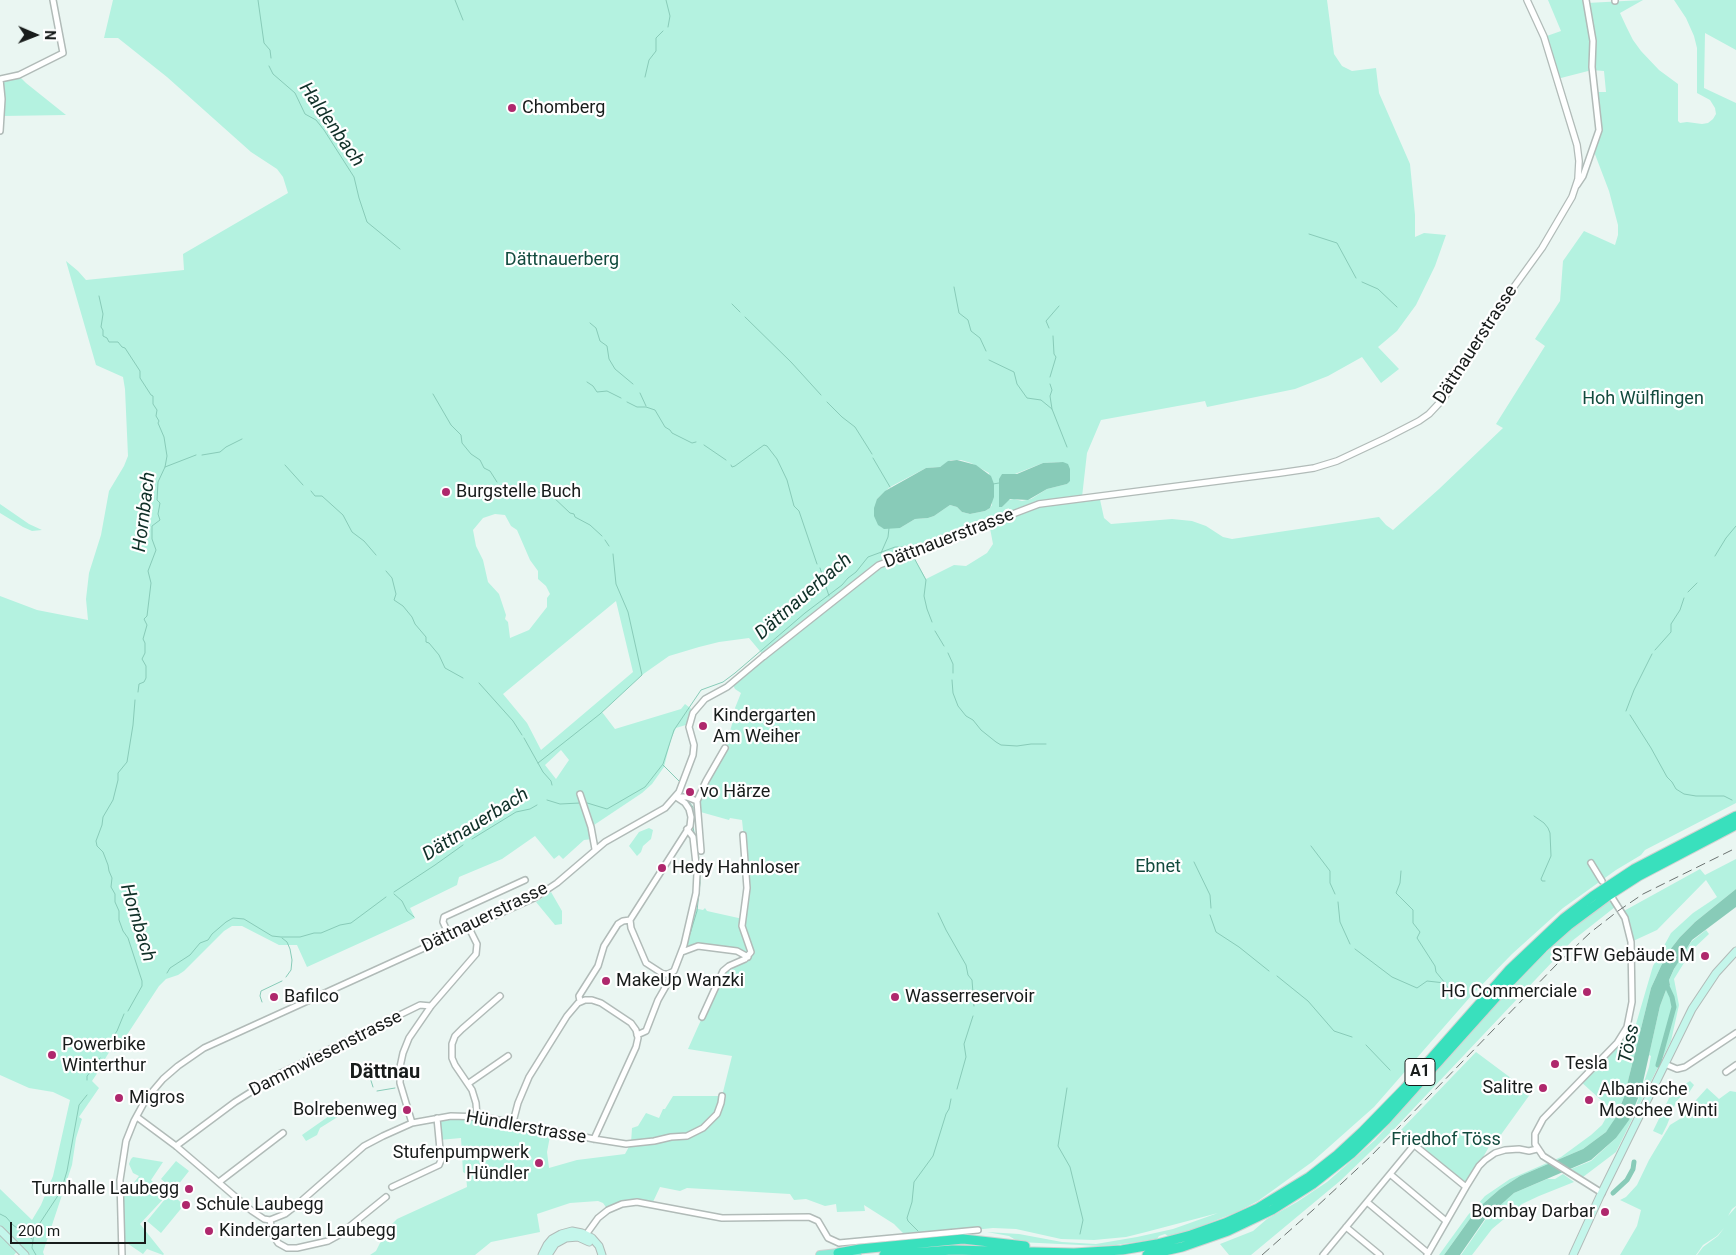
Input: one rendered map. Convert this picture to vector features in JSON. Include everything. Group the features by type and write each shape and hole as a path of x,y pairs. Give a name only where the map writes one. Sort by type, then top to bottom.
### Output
{"highway":[{"name":"A1","path":"884,1255 958,1250 1062,1253 1122,1250 1180,1239 1236,1219 1268,1203 1294,1188 1337,1155 1372,1123 1506,974 1564,918 1634,869 1736,816"},
{"name":"A1","path":"1147,1255 1188,1245 1228,1231 1272,1210 1314,1184 1351,1154 1382,1125 1508,984 1569,925 1603,899 1634,879 1736,825"},
{"name":"A1","path":"843,1253 963,1239 1036,1247 1062,1253"}],"main road":[{"path":"1573,1255 1602,1192 1701,994 1736,950"},
{"path":"0,1230 25,1255"},
{"path":"542,1255 549,1242 558,1235 572,1231 597,1243 601,1250 601,1255"},
{"path":"548,1255 560,1240 584,1236"},
{"path":"820,1255 843,1253"}],"street":[{"path":"0,131 0,79 19,75 63,52 53,0"},
{"name":"Dättnauerstrasse","path":"122,1255 120,1174 126,1141 146,1100 163,1079 189,1057 204,1048 450,937 546,891 595,849 662,810 676,797 694,753 689,726 693,713 705,699 727,687 880,564 1039,504 1314,468 1337,461 1419,421 1433,410 1447,394 1484,331 1542,248 1560,219 1577,185 1580,161 1577,145 1545,42 1527,0"},
{"path":"1577,185 1583,176 1599,128 1592,67 1593,41 1586,0"},
{"path":"702,851 697,801 725,748"},
{"path":"676,797 687,797 697,801"},
{"path":"671,973 663,974 646,963 631,928 630,920 688,830 691,820 690,811 685,803 676,797"},
{"path":"582,800 591,827 595,849"},
{"path":"638,1035 645,1032 671,973 676,967 694,908 697,886 693,837 688,830"},
{"path":"702,1017 723,972 748,956 750,949 742,926 747,880 743,836"},
{"path":"1591,863 1602,881"},
{"path":"450,937 443,922 444,917 525,880"},
{"path":"1602,1192 1546,1158 1534,1144 1538,1126 1618,1043 1630,1018 1632,1002 1630,934 1625,918 1613,899"},
{"path":"580,1002 579,996 597,969 602,950 616,926 622,921 630,920"},
{"path":"412,1123 400,1086 399,1072 401,1060 407,1042 430,1006 476,954 477,944 469,928"},
{"path":"682,952 698,946 737,951 748,956"},
{"path":"477,1116 475,1096 469,1083 455,1065 452,1058 452,1044 455,1036 462,1029 500,996"},
{"path":"513,1122 520,1097 534,1067 570,1010 580,1002 590,999 601,1003 631,1022 638,1035 636,1047 594,1139"},
{"name":"Dammwiesenstrasse","path":"176,1146 235,1102 281,1073 420,1005 430,1006"},
{"path":"1665,1064 1678,1068 1685,1067 1736,1033"},
{"path":"469,1083 508,1056"},
{"path":"1726,1072 1736,1065"},
{"name":"Hündlerstrasse","path":"270,1220 285,1214 299,1203 364,1146 412,1123 437,1118 477,1116 628,1144 689,1136 715,1118 720,1108 722,1096"},
{"path":"137,1117 176,1146 252,1211 264,1219 270,1220 273,1235 278,1243 287,1248 297,1248 328,1241 339,1236 386,1197"},
{"path":"392,1187 438,1167 440,1164 437,1118"},
{"path":"219,1182 283,1133"},
{"path":"1402,1135 1466,1187"},
{"path":"1323,1255 1414,1145"},
{"path":"1367,1202 1427,1254 1479,1166 1495,1153 1512,1149 1528,1151 1537,1149"},
{"path":"1390,1174 1446,1220"},
{"path":"584,1236 598,1218 608,1210 626,1203 637,1202 718,1218 809,1217 818,1221 828,1238 839,1244 978,1230"},
{"path":"1346,1227 1380,1255"}],"green space":[{"path":"113,0 1327,0 1334,54 1342,66 1352,71 1376,68 1379,93 1410,164 1415,215 1415,237 1424,233 1446,235 1435,266 1416,305 1397,331 1378,347 1399,369 1381,383 1362,357 1328,376 1295,389 1207,407 1205,401 1101,420 1087,453 1082,497 1099,495 1104,518 1111,524 1172,519 1192,521 1206,526 1223,537 1232,539 1379,517 1393,530 1503,428 1496,424 1545,346 1535,339 1560,301 1563,261 1584,231 1615,245 1618,225 1609,191 1593,149 1598,135 1595,92 1606,92 1604,71 1592,70 1557,79 1544,37 1561,31 1548,0 1586,0 1587,3 1643,0 1620,13 1626,26 1641,51 1659,70 1678,84 1678,121 1680,123 1702,124 1708,123 1713,119 1716,114 1715,108 1710,100 1697,93 1697,48 1686,18 1674,0 1736,0 1736,50 1705,33 1704,88 1736,103 1736,803 1645,850 1641,855 1616,870 1563,908 1512,954 1471,996 1374,1107 1312,1162 1258,1201 1237,1212 1191,1230 1168,1236 1165,1234 1157,1239 1100,1246 1019,1242 1009,1236 987,1232 1019,1234 1062,1242 1096,1244 1173,1229 1218,1213 1126,1237 1094,1240 1061,1239 1016,1229 993,1228 903,1237 903,1233 894,1224 864,1205 865,1211 837,1212 836,1204 825,1206 806,1199 794,1200 790,1194 687,1188 680,1191 660,1187 652,1204 629,1203 608,1210 603,1203 598,1201 570,1203 537,1214 540,1232 491,1242 475,1255 370,1255 376,1251 387,1229 397,1219 467,1187 466,1174 463,1172 461,1138 439,1140 437,1118 472,1116 551,1131 547,1152 549,1168 577,1160 625,1154 631,1143 632,1128 638,1126 646,1113 659,1118 673,1096 722,1096 732,1056 688,1049 723,971 744,959 743,953 698,946 682,952 694,908 703,910 705,908 707,911 743,919 746,859 742,820 730,818 729,820 697,811 697,804 725,748 735,714 733,713 741,693 735,689 732,683 764,656 749,638 699,647 669,656 642,675 602,712 615,729 681,709 685,704 694,711 689,724 676,728 671,739 664,767 652,784 642,793 591,827 593,839 584,840 563,859 559,855 554,859 535,836 502,859 459,877 457,885 410,908 415,918 307,967 297,945 279,945 242,926 232,926 224,931 184,971 166,979 159,986 115,1053 111,1049 105,1059 107,1063 104,1067 102,1066 92,1081 99,1088 79,1117 82,1119 76,1138 72,1165 43,1252 44,1255 25,1255 19,1249 14,1255 0,1255 0,1189 32,1220 41,1205 53,1176 70,1100 53,1092 29,1088 0,1075 0,596 37,610 88,620 86,599 89,573 101,535 109,491 128,456 123,377 96,365 66,261 86,280 184,270 183,254 288,193 283,177 277,169 251,152 167,77 118,38 104,38","holes":["951,460 961,460 989,473 992,505 985,511 970,514 950,505 934,516 915,519 900,528 883,528 880,526 877,499 890,487 926,468 940,467","1063,462 1068,483 1047,489 1031,499 1022,501 1008,500 1002,507 999,505 1002,474 1015,474 1043,463","495,514 505,515 511,526 517,530 530,560 538,571 538,579 546,586 550,594 547,598 547,607 529,630 510,638 508,622 505,619 506,615 499,594 488,582 483,560 476,546 473,530 483,518","989,523 993,544 987,553 966,566 954,565 926,579 911,552","616,601 633,672 541,750 527,723 503,694","561,750 569,760 556,779 545,765"]},
{"path":"18,75 66,115 2,116 0,79"},
{"path":"0,504 29,524 42,530 32,531 0,513"},
{"path":"649,828 653,830 651,839 643,846 637,856 629,846 639,832"},
{"path":"1736,859 1736,889 1695,922 1680,937 1669,951 1661,966 1651,988 1624,1097 1612,1125 1606,1132 1583,1149 1520,1176 1500,1189 1477,1209 1444,1255 1439,1255 1468,1215 1485,1196 1510,1179 1561,1157 1602,1125 1611,1109 1580,1081 1611,1051 1628,1023 1636,1024 1653,966 1671,933 1693,913 1717,897 1706,880 1657,930 1631,942 1622,912 1700,869 1705,875"},
{"path":"551,892 562,911 562,924 555,925 536,902"},
{"path":"1610,901 1615,907 1572,941 1395,1128 1340,1181 1251,1255 1229,1255 1220,1244 1253,1231 1267,1219 1327,1182 1375,1140 1528,969 1578,923"},
{"path":"1706,930 1709,934 1692,950 1674,979 1679,1005 1671,1041 1616,1152 1583,1177 1571,1169 1591,1161 1616,1138 1635,1109 1649,1067 1651,1056 1649,1055 1660,1006 1670,985 1669,980 1679,959 1692,941"},
{"name":"Friedhof Töss","path":"1476,1052 1531,1093 1495,1143 1490,1145 1466,1187 1399,1132"},
{"path":"1690,1081 1694,1085 1688,1094 1682,1095 1676,1102 1662,1135 1653,1131 1672,1092"},
{"path":"1707,1088 1719,1099 1730,1091 1736,1092 1736,1206 1728,1216 1736,1207 1736,1255 1697,1255 1703,1247 1718,1236 1724,1228 1717,1236 1703,1245 1696,1255 1620,1255 1637,1226 1641,1210 1620,1200 1626,1197 1637,1185 1649,1160 1670,1125 1683,1117 1686,1111"},
{"path":"349,1104 349,1108 344,1113 320,1128 317,1135 306,1141 302,1135"},
{"path":"133,1157 163,1162 151,1180 166,1196 140,1224 163,1255 147,1249 143,1254 121,1239 120,1211 124,1212 124,1191 129,1189 139,1176 133,1173 129,1164"},
{"path":"176,1161 189,1171 174,1190 161,1179"},
{"path":"1563,1174 1574,1182 1522,1204 1492,1229 1472,1255 1461,1255 1488,1216 1514,1193 1547,1179 1555,1179"},
{"path":"170,1193 184,1205 161,1233 147,1221"}],"shaded area":[{"path":"957,460 976,465 991,476 994,484 994,497 990,508 970,514 950,505 934,516 915,519 900,528 884,529 878,525 874,516 874,508 877,499 885,491 926,468 940,467 948,461"},
{"path":"1063,462 1068,464 1070,469 1070,481 1067,484 1047,489 1028,500 1010,499 1002,507 999,507 999,479 1002,474 1017,474 1043,463"},
{"path":"1736,889 1736,907 1692,940 1674,969 1669,980 1670,985 1660,1006 1641,1091 1629,1120 1616,1138 1591,1160 1514,1193 1485,1219 1460,1255 1444,1255 1477,1209 1500,1189 1520,1176 1583,1149 1606,1132 1616,1117 1624,1097 1651,988 1669,951 1695,922"}],"waterway":[{"name":"Haldenbach","path":"258,0 264,43 270,50 271,58"},
{"path":"455,0 463,20"},
{"path":"666,0 670,16 668,27"},
{"path":"645,77 649,60 656,51 656,38 663,31"},
{"name":"Haldenbach","path":"269,66 273,74 295,93 305,114 316,120 324,130 354,177 367,222 400,249"},
{"path":"1309,234 1337,243 1356,278"},
{"path":"1362,282 1378,289 1397,307"},
{"path":"954,287 959,313 968,320 971,331 980,338 986,351"},
{"name":"Hornbach","path":"99,296 103,314 101,327 103,336 109,342 118,342 125,348 140,371 140,378 153,396 153,404 157,410 156,416 164,437 167,456 165,467 158,482 157,500 160,503 158,514 160,520 152,526 152,539 156,550 148,571 151,583 147,616 144,619 147,625 143,639 145,653 142,659 146,666 146,678 144,682 139,684 138,692"},
{"name":"Dättnauerbach","path":"732,304 740,312"},
{"path":"1049,328 1046,321 1059,306"},
{"name":"Dättnauerbach","path":"745,317 791,362 821,395"},
{"path":"590,323 596,328 600,341 607,346 609,359 615,369 633,384"},
{"path":"1050,377 1056,357 1054,354 1053,336"},
{"path":"989,360 1014,372 1017,384 1027,398 1041,400 1052,409 1067,447"},
{"path":"587,382 597,392 607,391 621,398"},
{"path":"1050,384 1052,390 1050,396 1052,409"},
{"path":"640,393 646,406"},
{"path":"433,394 451,425 461,435 462,443 471,454 480,460 484,468 490,471 497,482"},
{"path":"627,402 637,407 655,410 665,427 672,433 692,443 696,442"},
{"name":"Dättnauerbach","path":"827,402 855,427 872,454"},
{"path":"202,455 220,452 242,439"},
{"path":"704,445 726,460"},
{"path":"731,465 732,467 735,466 764,445 767,446 777,459 787,480 794,506 799,511 817,564"},
{"path":"165,467 196,455"},
{"path":"873,458 890,487"},
{"path":"285,465 303,485"},
{"path":"993,484 999,483"},
{"path":"510,486 521,487 530,493 534,491 551,495 570,513 590,525 602,536"},
{"path":"311,491 315,496 322,496 343,515 352,532 364,541 376,555"},
{"path":"1715,556 1736,526"},
{"path":"881,553 888,537 889,528"},
{"path":"605,540 609,546"},
{"name":"Dättnauerbach","path":"584,802 607,809 645,787 663,764 674,730 701,690 723,682 735,673 805,613 842,585 868,557 895,547 905,547"},
{"path":"538,763 600,714 642,675 628,612 616,584 613,554"},
{"name":"Dättnauerbach","path":"913,556 926,580 924,596 932,622"},
{"path":"820,568 829,596"},
{"path":"386,571 392,578 396,594 394,600 403,606 412,617 415,624 426,637 426,642 439,655 445,668 463,678"},
{"path":"1688,592 1697,583"},
{"path":"1655,650 1671,632 1671,624 1680,610 1684,598"},
{"name":"Dättnauerbach","path":"935,631 944,646"},
{"name":"Dättnauerbach","path":"948,653 953,664 953,673"},
{"path":"1626,711 1652,654"},
{"name":"Dättnauerbach","path":"952,680 953,693 958,706 966,716 973,720 981,730 996,742 1001,745 1017,746 1046,744"},
{"path":"479,683 513,721 522,735"},
{"name":"Hornbach","path":"128,1011 142,986 142,981 128,938 119,920 119,911 115,902 115,894 111,887 112,878 108,865 96,841 103,817 113,800 118,773 127,762 135,700"},
{"path":"1630,715 1676,789 1684,794 1724,796 1732,800"},
{"path":"524,738 552,785"},
{"path":"663,765 679,781"},
{"name":"Dättnauerbach","path":"547,800 560,804 580,803"},
{"path":"689,802 693,807 693,827 699,859 700,883 697,911 690,934"},
{"name":"Dättnauerbach","path":"472,839 516,812 530,809 537,805"},
{"path":"1534,816 1544,823 1550,833 1551,856 1541,879 1545,881"},
{"name":"Dättnauerbach","path":"394,892 463,845"},
{"path":"1311,846 1330,871 1330,883 1335,894"},
{"path":"1194,862 1210,895 1211,908"},
{"path":"1401,871 1400,883 1396,893 1413,910 1413,923 1420,932 1417,938 1435,966 1436,972 1445,983"},
{"path":"394,894 414,917"},
{"name":"Dättnauerbach","path":"167,973 170,968 190,955 200,943 208,940 212,934 233,918 244,919 272,936 300,937 321,933 340,925 351,923 386,897"},
{"path":"1338,902 1340,922 1350,944"},
{"path":"938,913 972,980 974,1006"},
{"path":"1210,915 1216,932 1239,947 1269,971"},
{"path":"282,938 287,942 292,960 291,970 286,977"},
{"path":"1355,949 1392,977 1417,988 1427,981 1445,983 1451,993"},
{"path":"1277,976 1308,1001 1334,1031 1352,1037"},
{"path":"262,1002 261,991 282,981"},
{"path":"1658,1065 1674,1007 1666,984"},
{"name":"Hornbach","path":"103,1052 117,1031 124,1014"},
{"path":"957,1089 966,1057 964,1044 973,1016"},
{"path":"1366,1045 1390,1070"},
{"name":"Hornbach","path":"87,1080 87,1076 100,1058"},
{"path":"354,1073 367,1068 373,1087"},
{"path":"377,1091 395,1088"},
{"path":"1067,1088 1058,1146 1070,1167 1083,1220 1080,1234"},
{"name":"Hornbach","path":"36,1255 32,1248 34,1232 61,1191 67,1171 79,1105 87,1095"},
{"path":"918,1231 907,1218 912,1202 914,1182 933,1156 951,1099"},
{"path":"1613,1193 1627,1180 1633,1169 1634,1162"},
{"path":"0,1214 32,1239"}],"railway":[{"path":"1262,1255 1370,1157 1558,963 1591,932 1643,894 1736,848"}],"place":[{"name":"Chomberg","path":"512,108"},
{"name":"Burgstelle Buch","path":"446,492"},
{"name":"Kindergarten Am Weiher","path":"703,726"},
{"name":"vo Härze","path":"690,792"},
{"name":"Hedy Hahnloser","path":"662,868"},
{"name":"STFW Gebäude M","path":"1705,956"},
{"name":"MakeUp Wanzki","path":"606,981"},
{"name":"HG Commerciale","path":"1587,992"},
{"name":"Bafilco","path":"274,997"},
{"name":"Wasserreservoir","path":"895,997"},
{"name":"Powerbike Winterthur","path":"52,1055"},
{"name":"Tesla","path":"1555,1064"},
{"name":"Salitre","path":"1543,1088"},
{"name":"Migros","path":"119,1098"},
{"name":"Albanische Moschee Winti","path":"1589,1100"},
{"name":"Bolrebenweg","path":"407,1110"},
{"name":"Stufenpumpwerk Hündler","path":"539,1163"},
{"name":"Turnhalle Laubegg","path":"189,1189"},
{"name":"Schule Laubegg","path":"186,1205"},
{"name":"Bombay Darbar","path":"1605,1212"},
{"name":"Kindergarten Laubegg","path":"209,1231"}],"district":[{"name":"Dättnau","path":"385,1073"}],"park label":[{"name":"Dättnauerberg","path":"562,260"},
{"name":"Hoh Wülflingen","path":"1643,399"},
{"name":"Ebnet","path":"1158,867"}],"water label":[{"name":"Töss","path":"1630,1044"}]}
